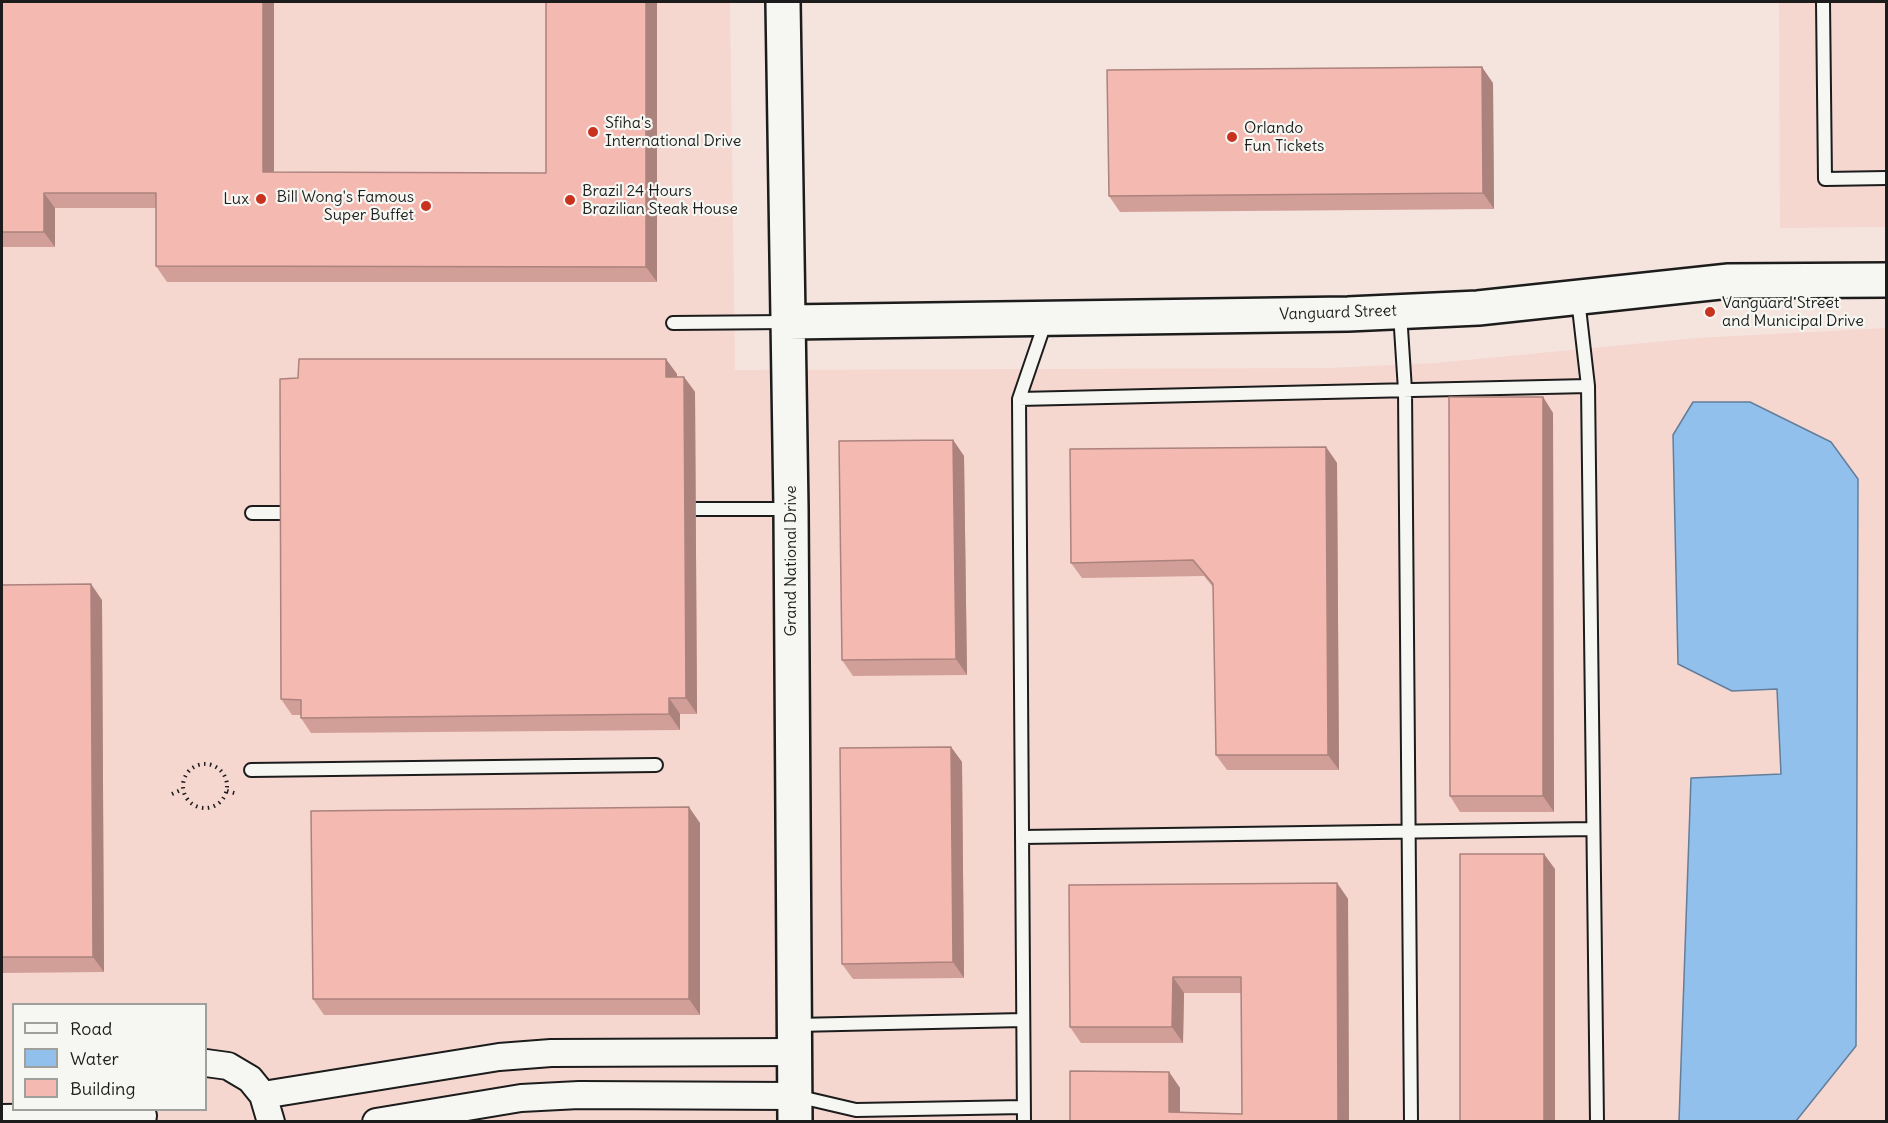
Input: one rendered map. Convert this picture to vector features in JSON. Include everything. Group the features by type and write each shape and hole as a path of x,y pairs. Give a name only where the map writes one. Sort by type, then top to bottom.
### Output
{"street":[{"name":"Grand National Drive","path":"783,2 789,322 795,1109"},
{"name":"Vanguard Street","path":"789,322 1400,311 1478,308 1729,281 1887,280"},
{"path":"263,1095 509,1056 795,1038"},
{"path":"207,1063 216,1063 240,1071 250,1078 263,1095 271,1122"},
{"path":"376,1122 521,1098 579,1095 795,1109"},
{"path":"2,1118 144,1116"}],"lane":[{"path":"1823,2 1825,179 1887,178"},
{"path":"1577,296 1588,386 1597,1122"},
{"path":"1400,311 1405,390 1411,1122"},
{"path":"1024,1122 1019,399 1047,318"},
{"path":"673,323 789,322"},
{"path":"1019,399 1588,386"},
{"path":"696,509 791,508"},
{"path":"252,513 291,513"},
{"path":"251,770 656,765"},
{"path":"1022,837 1593,829"},
{"path":"795,1038 1023,1020"},
{"path":"795,1109 1024,1107"}],"path":[{"path":"207,764 221,770 228,783 227,791 219,804 204,808 190,802 183,789 183,781 192,768 207,764"},
{"path":"172,794 183,789"},
{"path":"227,791 238,794"}],"shaded area":[{"path":"2,2 730,2 735,370 1327,368 1435,363 1696,338 1886,328 1886,1121 2,1122"},
{"path":"1779,2 1886,2 1886,227 1780,228"}],"water":[{"path":"1693,402 1750,402 1831,442 1858,479 1856,1046 1796,1121 1679,1121 1691,778 1781,774 1777,689 1732,691 1678,664 1673,435"}],"building":[{"path":"2,2 263,2 263,172 546,173 546,2 646,2 646,267 156,266 156,193 44,193 44,232 2,232"},
{"path":"1482,67 1483,193 1109,196 1107,70"},
{"path":"299,359 666,359 666,377 684,377 686,698 669,698 669,714 301,718 301,700 281,699 280,379 298,378"},
{"path":"1449,397 1543,397 1543,796 1450,796"},
{"path":"953,440 956,659 842,660 839,441"},
{"path":"1326,447 1328,755 1216,755 1213,584 1193,560 1071,563 1070,449"},
{"path":"91,584 93,957 2,957 2,585"},
{"path":"951,747 953,962 842,964 840,748"},
{"path":"689,807 689,999 313,999 311,811"},
{"path":"1460,854 1544,854 1544,1122 1460,1122"},
{"path":"1337,883 1338,1122 1070,1122 1070,1071 1169,1072 1169,1112 1242,1114 1241,977 1173,977 1172,1027 1070,1027 1069,885"}],"place":[{"name":"Sfiha's International Drive","path":"593,132"},
{"name":"Orlando Fun Tickets","path":"1232,137"},
{"name":"Lux","path":"261,199"},
{"name":"Brazil 24 Hours Brazilian Steak House","path":"570,200"},
{"name":"Bill Wong's Famous Super Buffet","path":"426,206"},
{"name":"Vanguard Street and Municipal Drive","path":"1710,312"}]}
